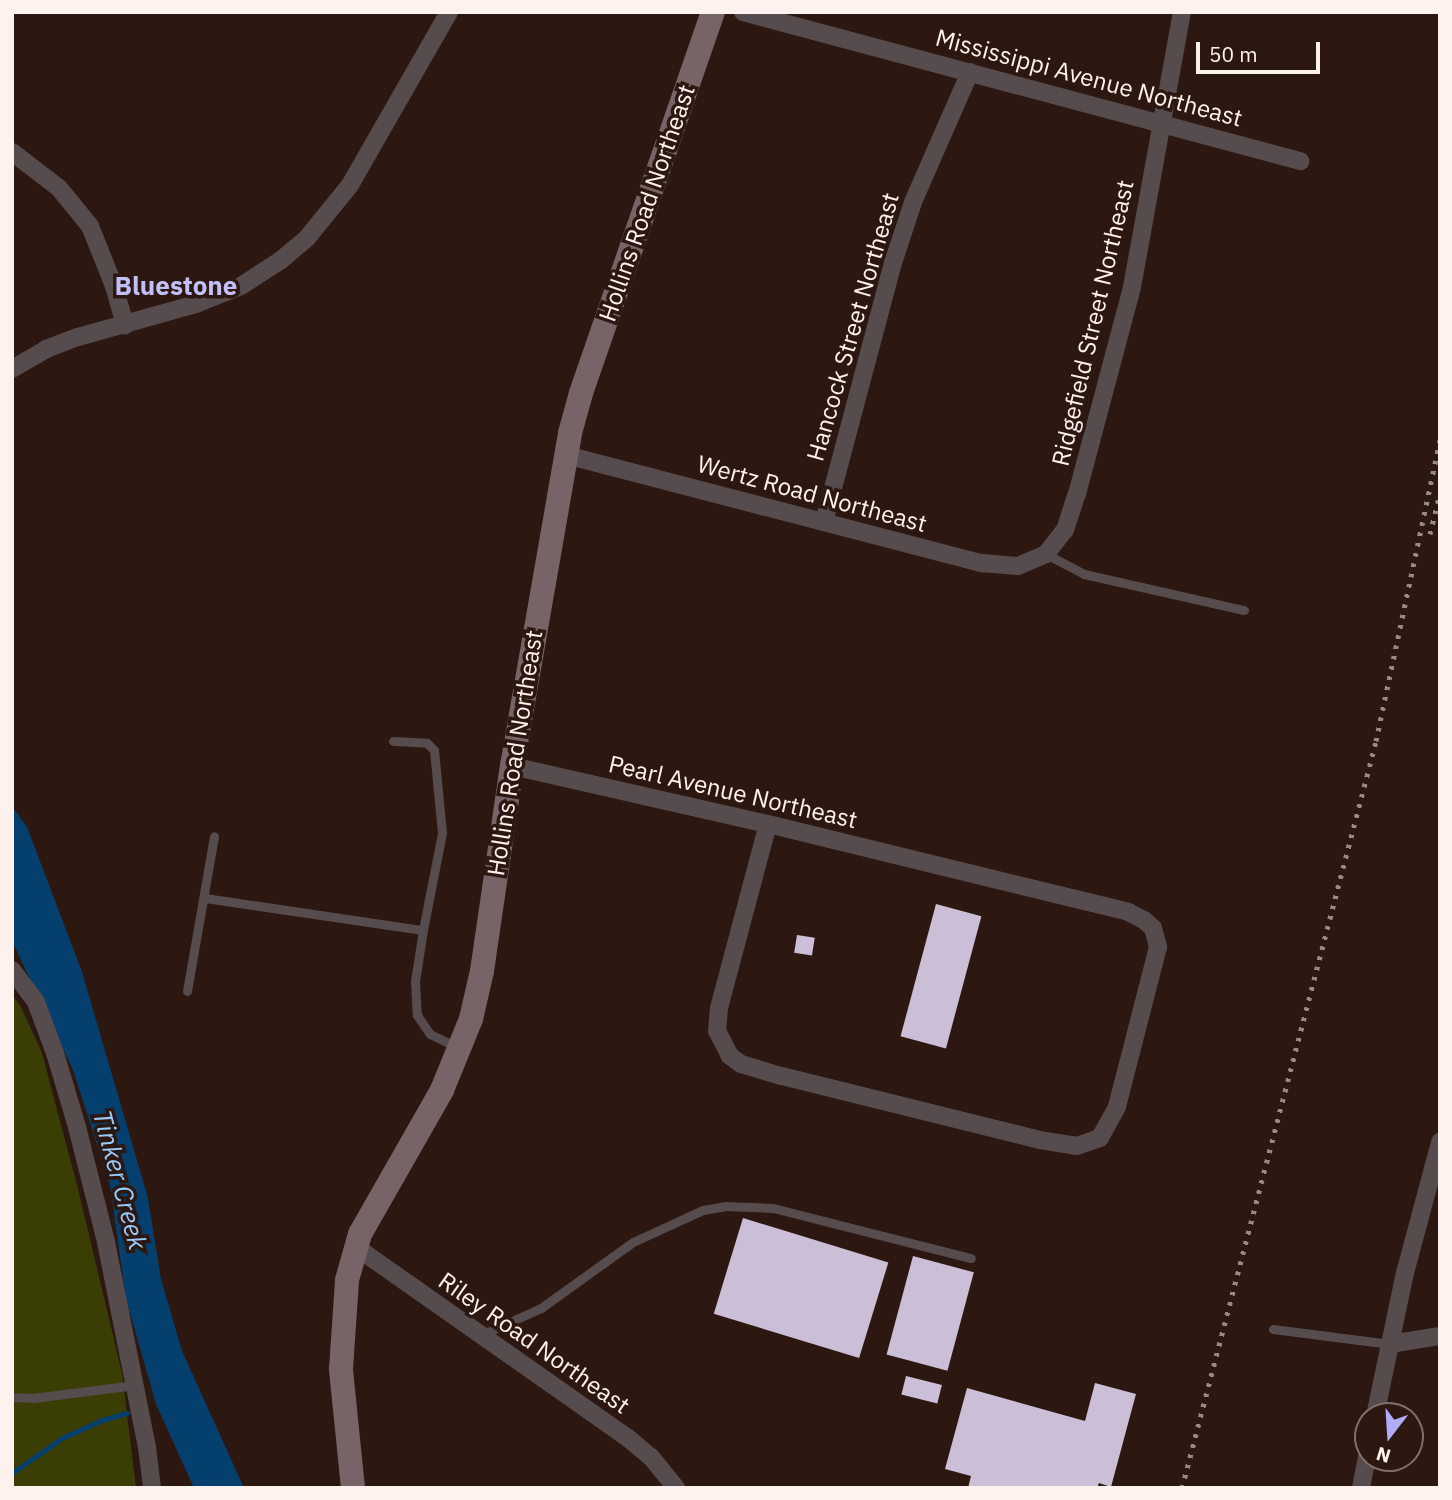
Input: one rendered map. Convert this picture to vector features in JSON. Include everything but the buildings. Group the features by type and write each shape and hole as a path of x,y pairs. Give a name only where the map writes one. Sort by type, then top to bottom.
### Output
{"main road":[{"name":"Hollins Road Northeast","path":"353,1488 341,1369 343,1313 356,1247 377,1201 442,1090 460,1049 482,971 512,766 566,455 581,393 713,12"}],"street":[{"path":"12,369 57,345 242,286 281,260 307,238 350,185 449,12"},
{"name":"Mississippi Avenue Northeast","path":"743,12 1300,160"},
{"name":"Ridgefield Street Northeast","path":"1046,554 1065,530 1099,414 1137,264 1182,12"},
{"name":"Hancock Street Northeast","path":"824,522 893,263 913,202 970,72"},
{"path":"12,152 59,188 90,226 114,286 125,325"},
{"name":"Wertz Road Northeast","path":"566,455 1003,566 1018,566 1046,554"},
{"name":"Pearl Avenue Northeast","path":"512,766 768,824 1128,912 1144,920 1158,937 1144,1004 1108,1129 1089,1144 1077,1146 1020,1135 741,1064 722,1046 717,1031 719,1008 768,824"},
{"path":"12,970 36,1002 55,1053 106,1241 135,1385 152,1488"},
{"path":"1378,1402 1440,1142"},
{"name":"Riley Road Northeast","path":"356,1247 628,1438 651,1457 676,1488"},
{"path":"1390,1344 1440,1336"}],"lane":[{"path":"1046,554 1084,574 1244,610"},
{"path":"393,741 427,743 434,750 442,832 415,981 417,1015 430,1034 460,1049"},
{"path":"187,991 214,836"},
{"path":"205,898 424,930"},
{"path":"480,1335 541,1308 632,1242 703,1210 726,1206 773,1208 971,1258"},
{"path":"1273,1329 1390,1344"},
{"path":"12,1397 33,1398 135,1385"}],"shaded area":[{"path":"12,995 20,1005 42,1053 78,1189 122,1373 136,1488 12,1488"}],"water":[{"name":"Tinker Creek","path":"12,806 27,827 82,972 148,1198 161,1279 182,1351 244,1488 194,1488 156,1404 126,1299 110,1185 73,1070 12,941"}],"waterway":[{"path":"12,1473 62,1438 102,1420 127,1413"}],"railway":[{"path":"1182,1488 1376,741 1440,440"},
{"path":"1430,534 1440,493"}],"district":[{"name":"Bluestone","path":"176,286"}]}
